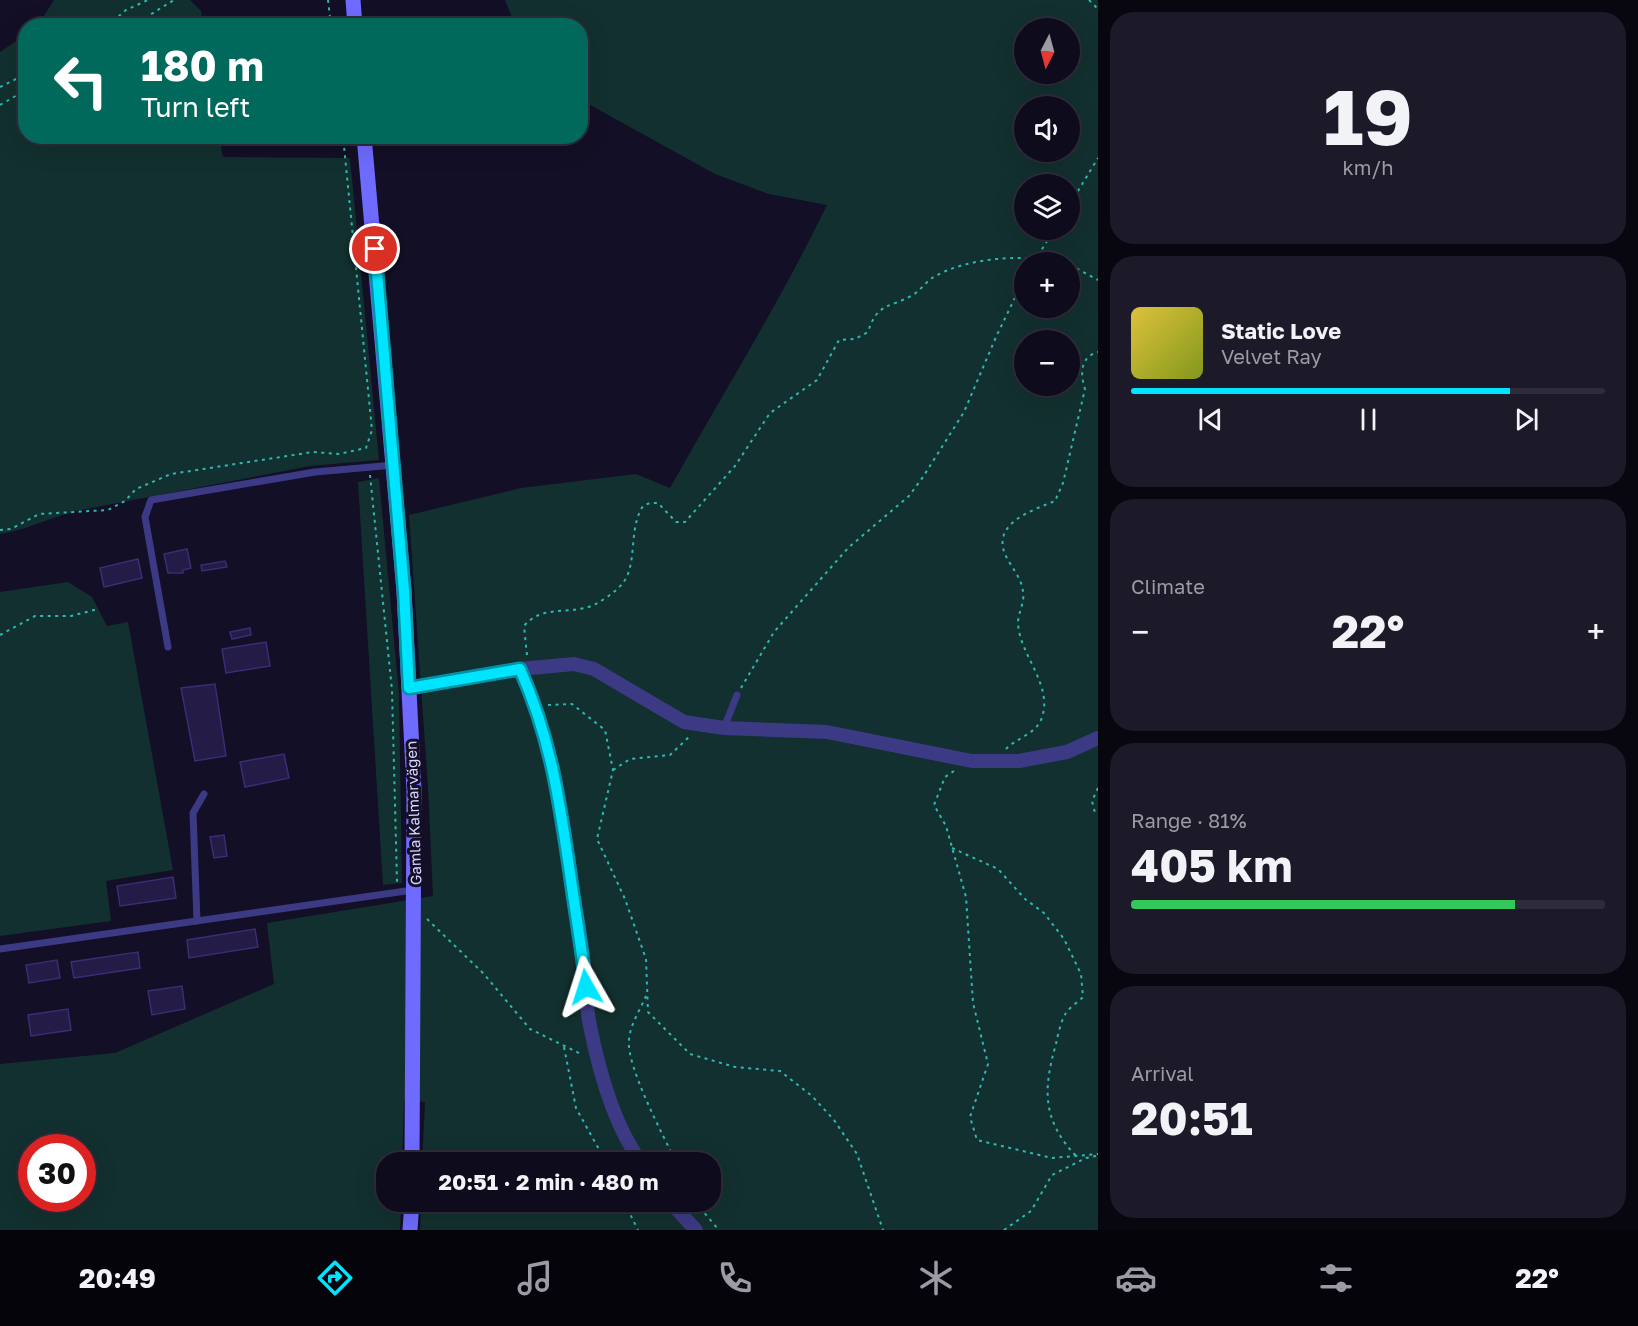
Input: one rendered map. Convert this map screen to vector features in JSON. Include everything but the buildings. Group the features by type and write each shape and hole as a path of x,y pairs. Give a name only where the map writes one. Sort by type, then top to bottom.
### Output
{"street":[{"path":"353,0 354,18"},
{"name":"Gamla Kalmarvägen","path":"365,144 394,465 414,790 416,916 412,1152"},
{"path":"409,688 525,669 574,664 594,669 684,722 701,725 827,732 972,761 1020,762 1067,752 1098,738"},
{"path":"525,669 550,749 559,793 582,947 590,1026 609,1096 634,1152"},
{"path":"410,1230 411,1212"},
{"path":"679,1212 696,1230"}],"lane":[{"path":"168,648 145,517 151,500 315,472 394,465"},
{"path":"723,728 737,695"},
{"path":"197,921 194,813 204,794"},
{"path":"0,949 416,890"}],"path":[{"path":"116,18 126,10 148,0"},
{"path":"145,18 174,0"},
{"path":"328,0 330,18"},
{"path":"1089,0 1098,9"},
{"path":"0,87 18,78"},
{"path":"0,105 18,95"},
{"path":"344,144 372,430 366,448 392,690 397,891"},
{"path":"1080,188 1098,158"},
{"path":"525,669 524,626 532,617 545,612 587,608 623,584 629,573 633,534 638,514 643,506 650,502 658,503 676,522 685,522 735,466 770,413 817,380 839,340 855,339 868,332 872,317 884,306 912,296 931,279 950,270 1014,257"},
{"path":"1080,270 1098,280"},
{"path":"737,695 774,632 848,548 909,496 923,477 964,412 1014,300"},
{"path":"1002,761 1001,755 1008,747 1037,727 1042,718 1043,692 1018,624 1023,591 1005,554 1002,540 1007,527 1026,513 1055,501 1063,483 1085,389 1081,376 1084,362 1092,354 1098,352"},
{"path":"0,530 11,529 39,514 108,510 125,501 136,489 171,474 313,452 339,454 366,448"},
{"path":"0,635 35,616 70,616 98,609"},
{"path":"543,703 553,706 572,704 605,730 613,770 597,839 625,899 646,959 648,1012 690,1054 735,1067 780,1071 812,1096 834,1120 857,1154 884,1230"},
{"path":"613,770 630,759 670,755 701,725"},
{"path":"972,761 945,777 934,805 946,826 966,897 973,1003 988,1064 970,1117 977,1140 1052,1158 1098,1155"},
{"path":"1098,789 1092,801 1098,814"},
{"path":"952,848 998,869 1025,899 1044,913 1064,939 1081,974 1083,997 1066,1012 1050,1065 1046,1090 1049,1115 1063,1143 1076,1156"},
{"path":"416,916 429,920 439,928 484,974 530,1029 564,1047 599,1059"},
{"path":"647,994 629,1037 629,1048 634,1068 672,1152"},
{"path":"564,1047 576,1108 600,1152"},
{"path":"1004,1230 1031,1211 1052,1175 1086,1158 1098,1155"},
{"path":"629,1212 638,1230"},
{"path":"704,1212 719,1230"}],"green space":[{"path":"54,0 190,0 201,11 202,18 42,18"},
{"path":"505,0 1098,0 1098,1230 420,1230 421,1212 721,1212 721,1152 422,1152 425,1102 404,1100 402,1152 376,1152 376,1212 401,1212 400,1230 0,1230 0,1064 115,1053 274,984 267,923 433,896 428,787 409,515 521,488 636,474 670,488 771,312 827,205 769,194 715,174 588,104 588,18 512,18"},
{"path":"18,40 18,144 220,144 223,157 350,158 379,460 310,466 81,510 0,534 0,52"},
{"path":"379,478 399,694 402,883 383,885 358,482"},
{"path":"68,582 92,597 107,626 128,622 173,870 106,881 111,921 0,936 0,592"}],"route":[{"path":"375,249 404,591 409,688 520,669 533,697 550,749 559,793 586,987"}]}
